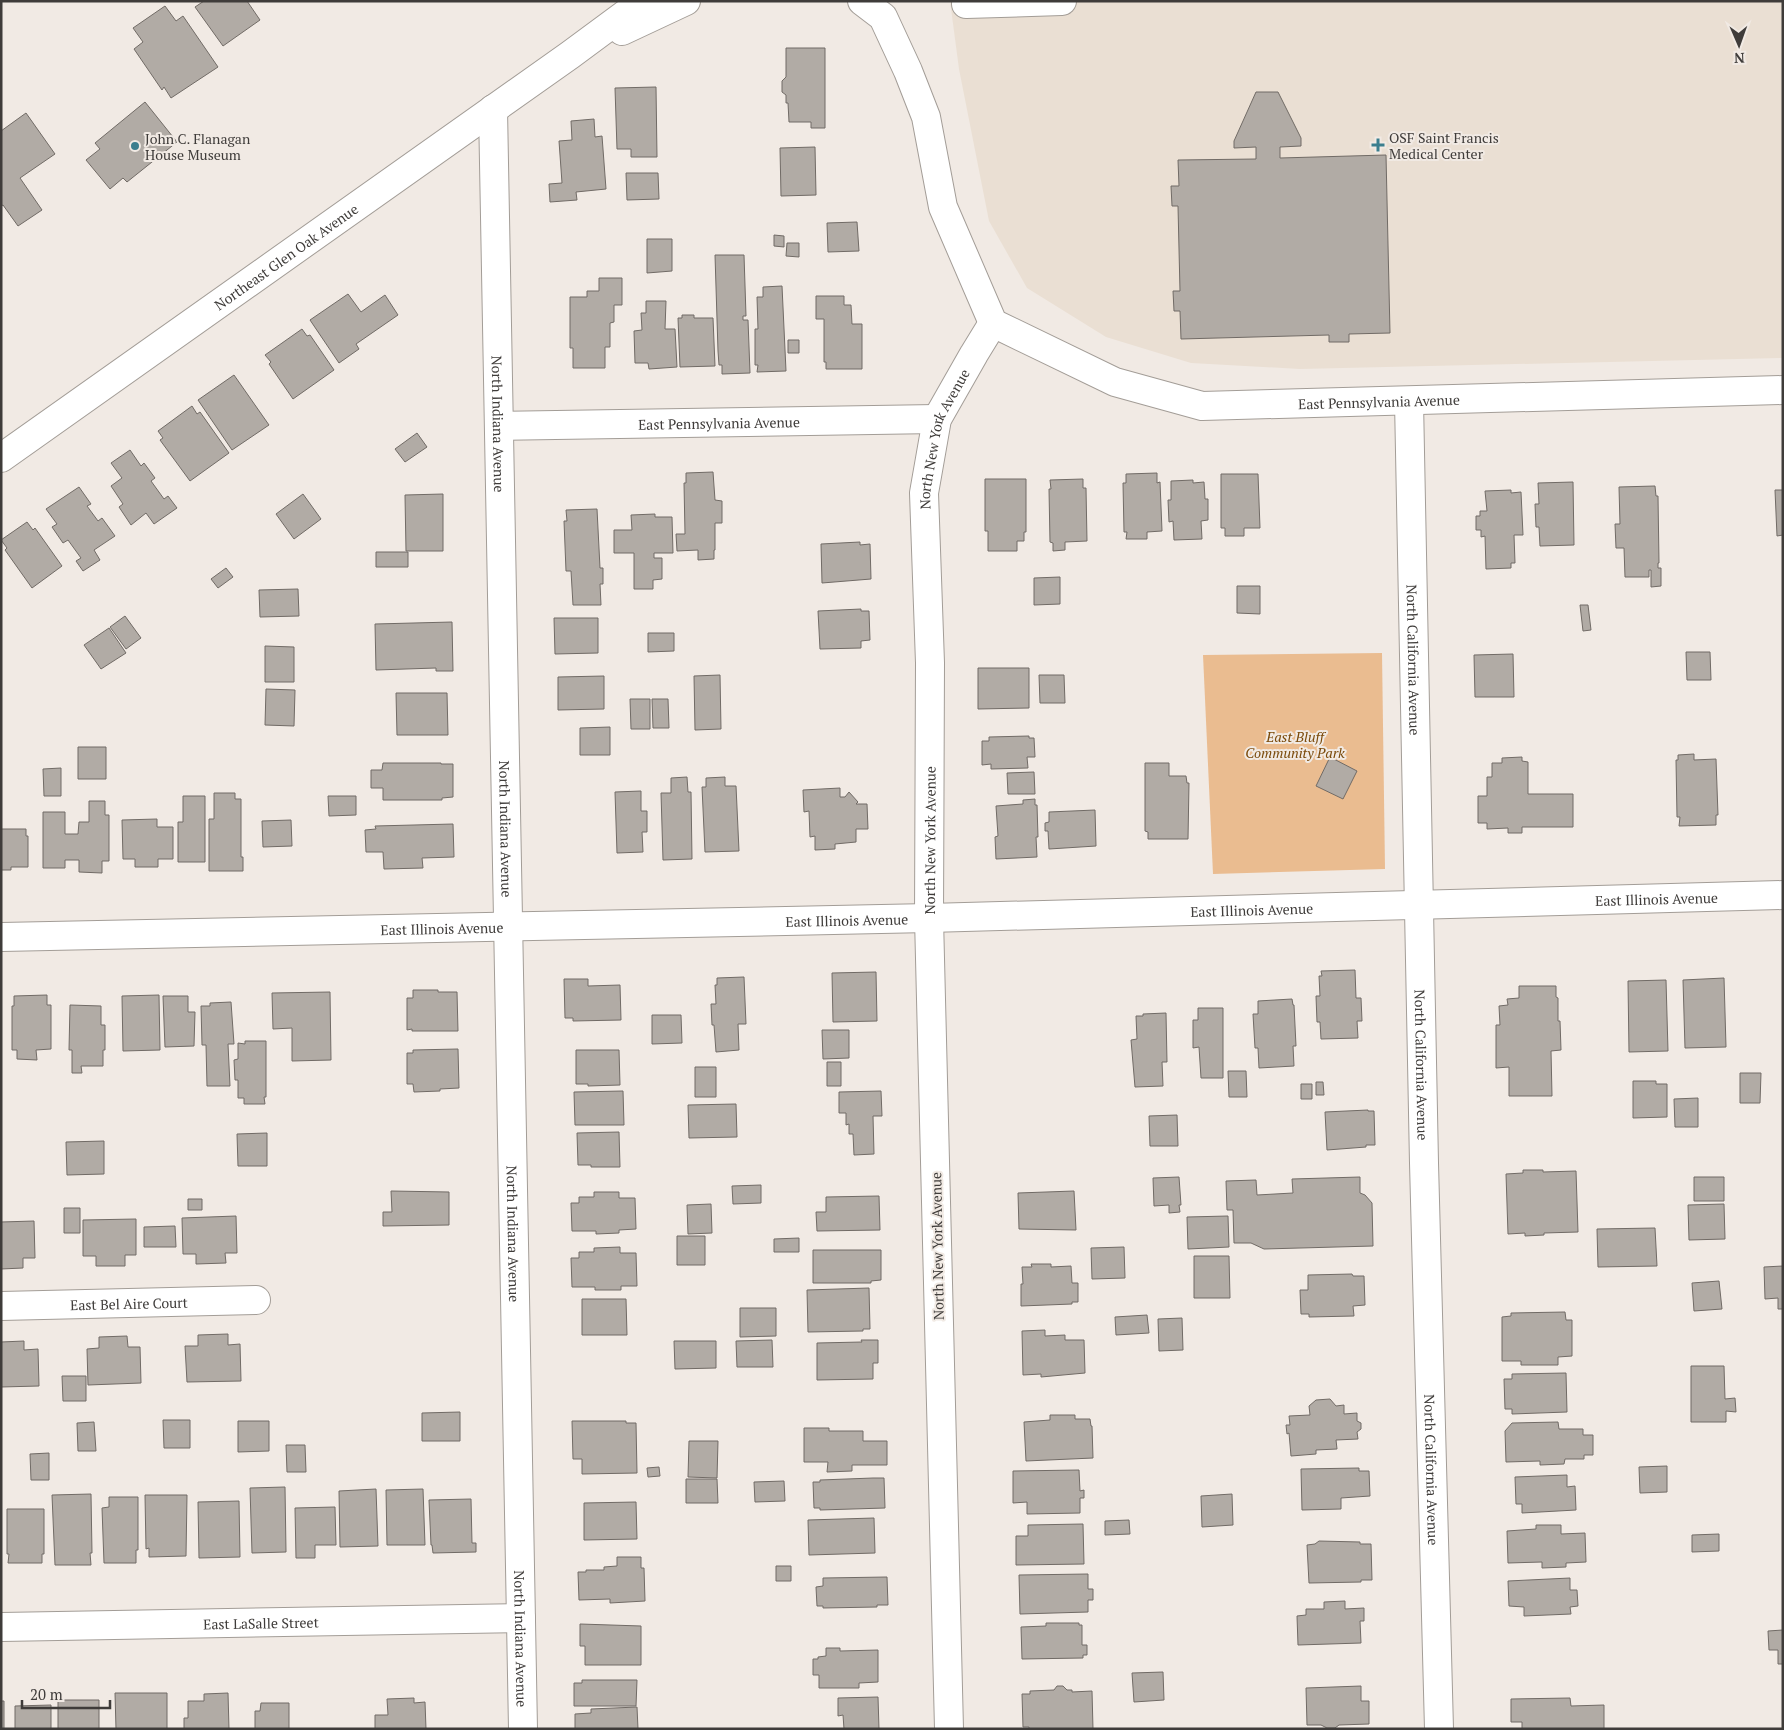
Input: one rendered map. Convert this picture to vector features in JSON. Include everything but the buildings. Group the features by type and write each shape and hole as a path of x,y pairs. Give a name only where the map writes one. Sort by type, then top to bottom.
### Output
{"street":[{"name":"Northeast Glen Oak Avenue","path":"1,458 570,55 643,1"},
{"name":"Northeast Glen Oak Avenue","path":"570,55 686,1"},
{"path":"862,1 883,17 908,71 926,118 942,207 993,323"},
{"path":"966,4 1062,1"},
{"name":"North Indiana Avenue","path":"493,109 523,1729"},
{"name":"East Pennsylvania Avenue","path":"993,323 1115,382 1202,406 1783,390"},
{"name":"North New York Avenue","path":"949,1729 929,918 930,663 924,493 937,418 993,323"},
{"name":"North California Avenue","path":"1409,401 1438,1729"},
{"name":"East Pennsylvania Avenue","path":"500,426 937,418"},
{"name":"East Illinois Avenue","path":"1,937 508,928 1783,895"},
{"name":"East Bel Aire Court","path":"1,1306 256,1300"},
{"name":"East LaSalle Street","path":"1,1627 521,1618"}],"shaded area":[{"name":"OSF Saint Francis Medical Center","path":"950,1 1783,1 1783,358 1300,369 1191,363 1106,337 1027,288 989,221 959,69"}],"green space":[{"name":"East Bluff Community Park","path":"1382,653 1385,869 1213,874 1203,655"}],"place":[{"name":"OSF Saint Francis Medical Center","path":"1378,145"},
{"name":"John C. Flanagan House Museum","path":"135,146"}]}
